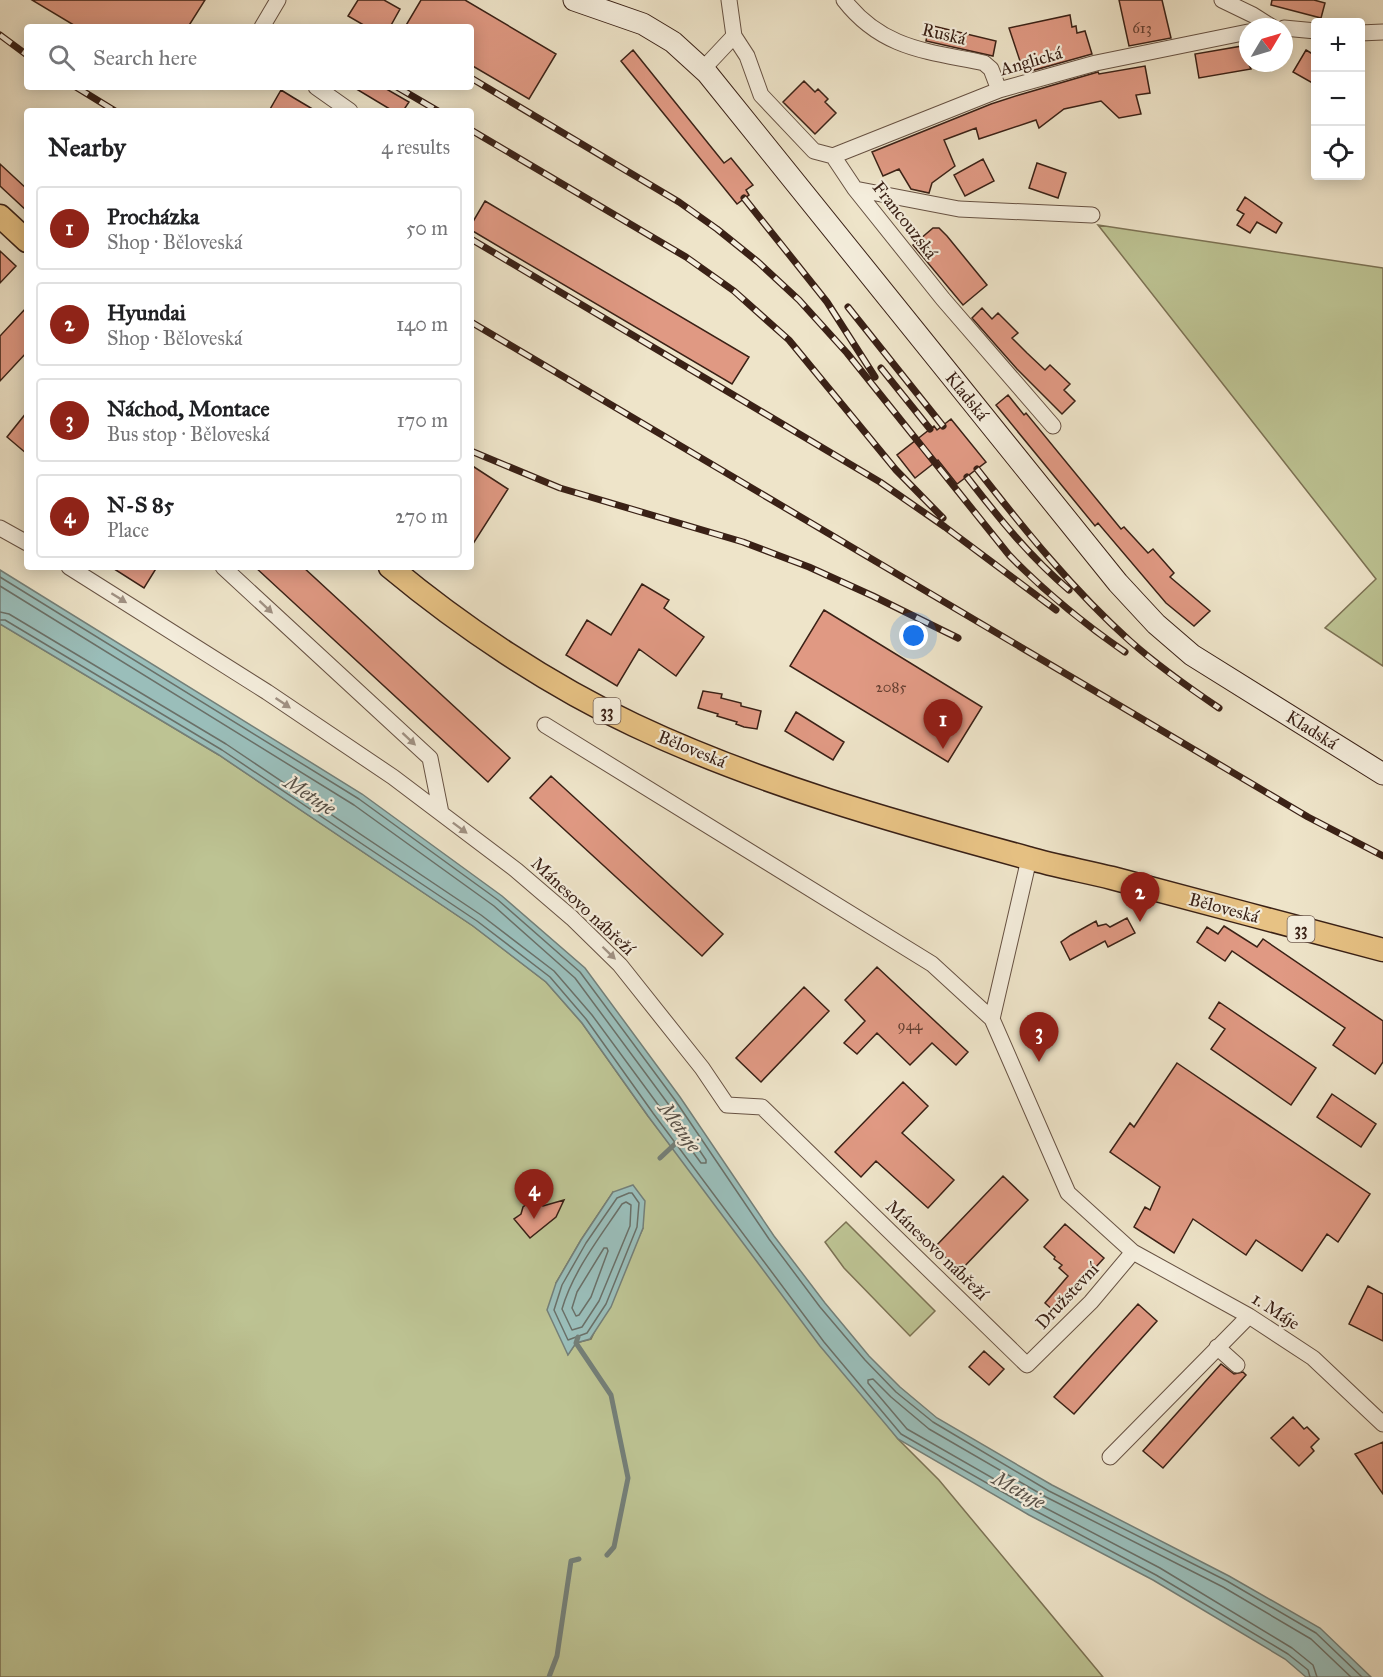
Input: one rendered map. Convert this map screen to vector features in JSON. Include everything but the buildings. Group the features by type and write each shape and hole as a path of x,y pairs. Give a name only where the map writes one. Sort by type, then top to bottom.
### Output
{"main road":[{"name":"Kladská","path":"574,0 643,24 672,42 702,69 727,96 1137,605 1164,632 1192,655 1383,774"},
{"path":"0,216 24,238"},
{"name":"Běloveská","path":"394,570 488,640 549,679 633,725 743,770 838,803 1029,859 1383,950"}],"street":[{"path":"264,24 278,0"},
{"path":"729,0 734,36 747,56 760,94 813,151 833,156 855,189"},
{"name":"Ruská","path":"844,0 877,33 898,44 984,63 991,69 999,90"},
{"path":"1221,0 1258,18"},
{"path":"1293,29 1311,31"},
{"path":"1365,33 1383,32"},
{"name":"Anglická","path":"833,156 999,90 1095,63 1239,34"},
{"path":"702,69 734,36"},
{"path":"320,90 346,108"},
{"name":"Francouzská","path":"855,189 960,210 1092,215"},
{"name":"Francouzská","path":"855,189 943,299 1053,426"},
{"path":"0,528 24,541"},
{"name":"Mánesovo nábřeží","path":"78,570 267,692 393,777 516,870 565,912 620,965 702,1068 728,1105 762,1107 1027,1365"},
{"path":"226,570 430,758 441,813"},
{"path":"545,725 932,964 992,1019 1068,1193 1133,1252"},
{"path":"992,1019 1029,859"},
{"name":"1. Máje","path":"1133,1252 1249,1316 1313,1358 1383,1424"},
{"name":"Družstevní","path":"1027,1365 1091,1302 1133,1252"},
{"path":"1110,1457 1249,1316"},
{"path":"1217,1347 1237,1365"}],"green space":[{"path":"1098,225 1383,268 1383,666 1325,628 1376,579"},
{"path":"0,624 219,755 473,926 546,982 582,1023 648,1116 898,1439 939,1480 1103,1677 0,1677","holes":["613,1192 643,1228 591,1339 576,1343 568,1354 556,1283 581,1240"]},
{"path":"846,1222 935,1311 910,1336 844,1268 825,1242"}],"water":[{"name":"Metuje","path":"0,570 362,794 502,896 585,968 680,1097 774,1236 825,1303 869,1356 900,1387 937,1418 1052,1485 1229,1576 1320,1628 1371,1677 1306,1677 1285,1659 1153,1580 1029,1515 898,1439 820,1346 648,1116 582,1023 546,982 473,926 219,755 0,624"},
{"path":"633,1185 645,1201 643,1228 611,1307 590,1339 576,1343 568,1355 547,1310 556,1283 613,1192"}],"waterway":[{"name":"Metuje","path":"660,1158 676,1143"},
{"path":"578,1337 576,1343 611,1395 628,1478 614,1547 607,1555"},
{"path":"549,1677 557,1656 571,1561 579,1559"}],"railway":[{"path":"0,35 24,53"},
{"path":"474,80 679,202 758,262 799,300 847,353 1009,555 1036,582 1094,630 1125,652"},
{"path":"81,90 110,108"},
{"path":"402,90 433,108"},
{"path":"474,132 686,257 734,291 789,340 896,470 943,518"},
{"path":"744,198 827,302 875,377"},
{"path":"474,241 880,482 945,527 1056,610"},
{"path":"848,307 943,426"},
{"path":"474,324 1308,817 1383,856"},
{"path":"881,368 930,429"},
{"path":"474,452 560,488 743,542 809,567 958,638"},
{"path":"977,469 1050,558 1109,621 1151,659 1219,708"},
{"path":"967,477 1028,550 1069,590"}],"place":[{"name":"Procházka","path":"943,749"},
{"name":"Hyundai","path":"1140,922"},
{"name":"Náchod, Montace","path":"1039,1062"},
{"name":"N-S 85","path":"534,1219"}]}
